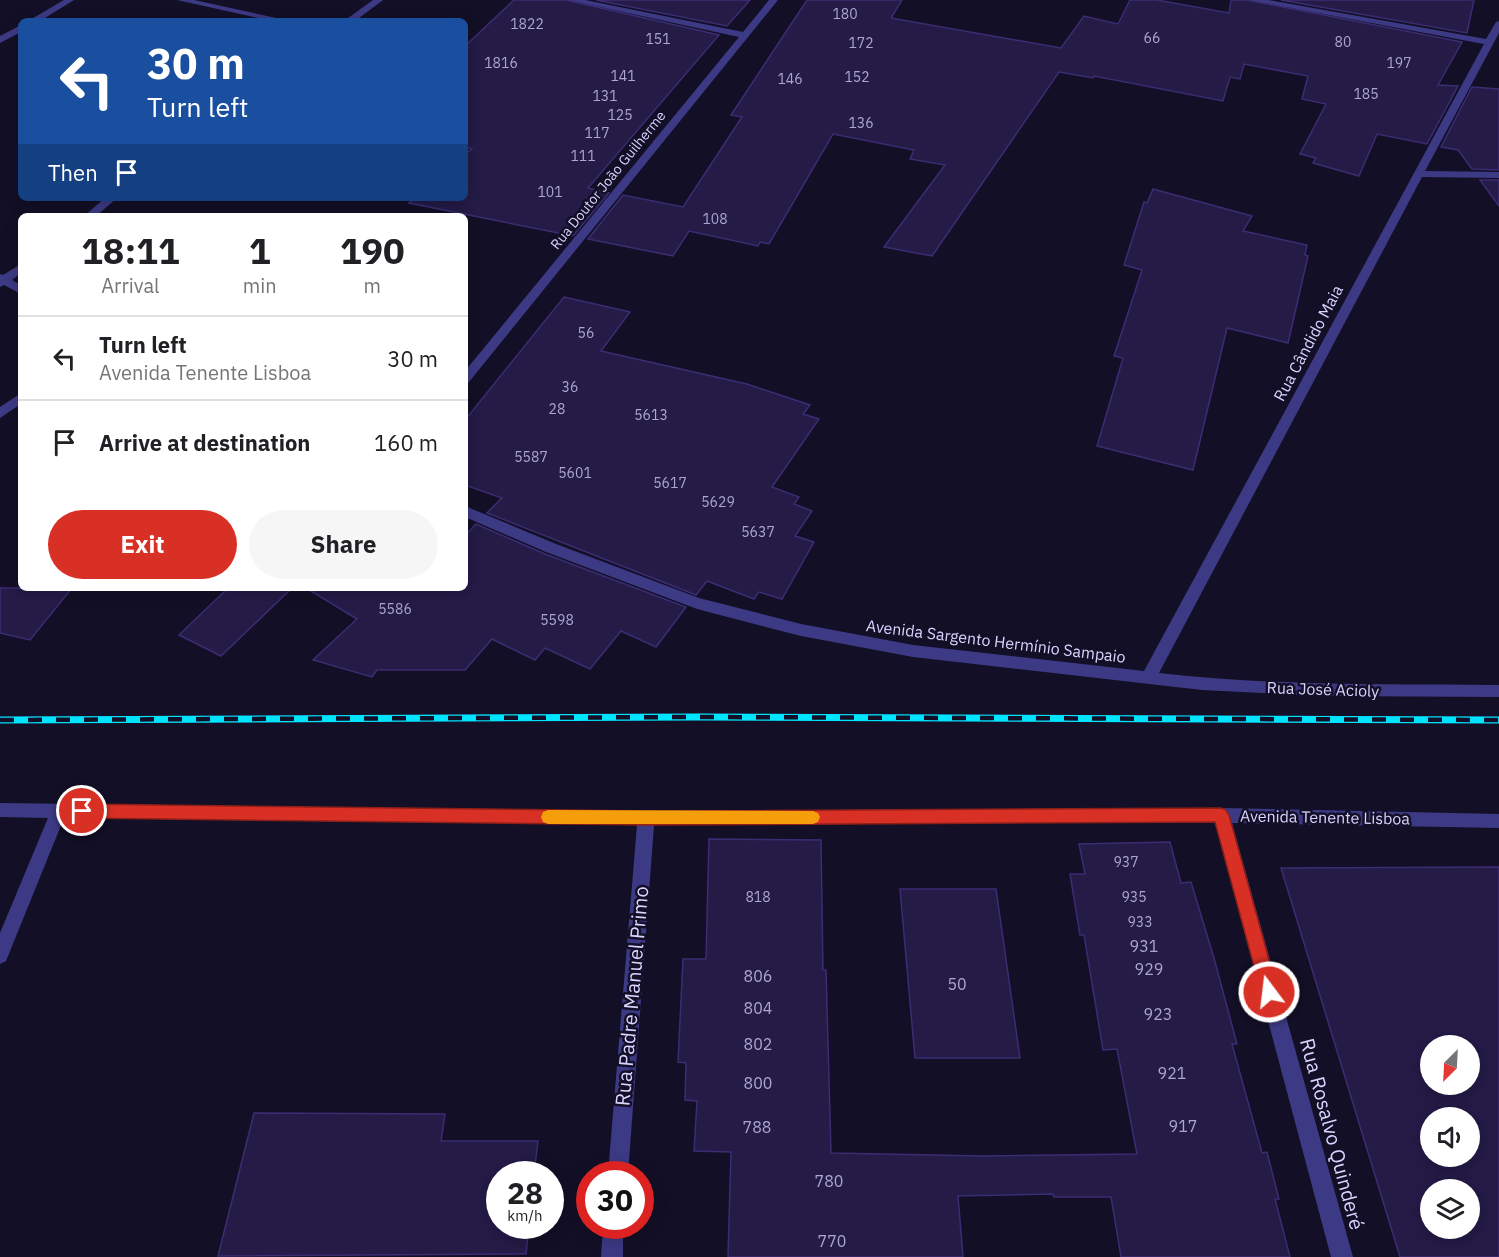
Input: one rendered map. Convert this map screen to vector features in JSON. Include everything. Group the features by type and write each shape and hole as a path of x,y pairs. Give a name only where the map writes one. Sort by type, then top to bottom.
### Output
{"street":[{"path":"38,18 70,0"},
{"path":"180,0 270,18"},
{"path":"353,18 379,0"},
{"path":"572,0 745,35"},
{"name":"Rua Doutor João Guilherme","path":"468,375 774,0"},
{"path":"1253,0 1489,42"},
{"name":"Rua Cândido Maia","path":"1148,678 1499,24"},
{"path":"0,40 18,30"},
{"path":"1417,174 1499,176"},
{"path":"93,213 108,201"},
{"path":"1,280 18,269"},
{"path":"1,280 18,288"},
{"path":"0,414 18,399"},
{"name":"Avenida Sargento Hermínio Sampaio","path":"468,513 551,548 697,603 801,630 913,651 1148,678"},
{"name":"Rua José Acioly","path":"1148,678 1319,690 1499,691"},
{"name":"Avenida Tenente Lisboa","path":"0,810 646,818 1221,815 1499,821"},
{"path":"0,956 59,811"},
{"name":"Rua Rosalvo Quinderé","path":"1221,815 1342,1257"},
{"name":"Rua Padre Manuel Primo","path":"619,1161 646,818"},
{"path":"612,1257 613,1239"}],"building":[{"path":"514,0 566,0 719,35 588,188 609,193 573,236 468,215 468,213 409,203 411,201 468,201 468,152 472,149 468,148 468,43"},
{"path":"596,0 750,0 727,26"},
{"path":"807,0 902,0 891,18 1061,48 1084,16 1118,24 1130,0 1157,0 1229,13 1231,0 1247,0 1462,42 1438,85 1458,86 1427,144 1377,134 1359,176 1313,163 1316,158 1300,154 1326,104 1302,99 1308,76 1244,64 1240,79 1230,77 1223,101 1094,76 1093,78 1059,72 932,256 884,247 945,165 910,159 914,150 833,134 769,244 760,242 758,246 689,231 673,256 588,239 623,195 683,207 742,117 731,115"},
{"path":"1281,0 1474,0 1467,33"},
{"path":"1472,87 1499,89 1499,170 1472,169 1458,150 1441,147"},
{"path":"1480,180 1499,180 1499,206"},
{"path":"1153,189 1252,216 1243,231 1307,245 1305,255 1308,256 1288,343 1227,328 1193,470 1097,446 1123,358 1114,356 1142,270 1124,265 1144,202 1147,203"},
{"path":"564,297 630,312 601,351 747,384 810,405 803,414 819,419 772,487 799,497 794,504 812,511 795,536 814,542 782,599 759,592 754,599 707,581 696,595 487,513 502,498 468,486 468,416"},
{"path":"476,524 545,554 686,607 656,647 621,631 590,669 545,648 535,660 492,639 465,670 377,670 372,677 313,660 357,619 311,591 468,591 468,533"},
{"path":"0,588 18,588 18,591 70,591 30,640 0,633"},
{"path":"225,591 289,591 221,656 179,635"},
{"path":"709,839 821,840 823,970 826,970 831,1153 983,1156 1137,1154 1117,1049 1103,1050 1084,935 1080,935 1070,874 1085,874 1079,844 1170,842 1181,883 1191,882 1214,958 1237,1044 1232,1044 1262,1153 1267,1152 1279,1199 1275,1199 1290,1257 1121,1257 1111,1197 1054,1197 1053,1194 958,1196 963,1257 728,1257 731,1152 694,1151 697,1101 685,1100 686,1063 678,1062 683,959 706,959"},
{"path":"1499,867 1499,1257 1400,1257 1281,868"},
{"path":"900,889 996,889 1020,1058 915,1058"},
{"path":"254,1113 445,1114 441,1141 538,1141 536,1161 486,1161 486,1239 528,1239 526,1254 218,1256"}],"railway":[{"path":"0,720 698,717 1499,720"}],"slow traffic":[{"path":"548,817 813,817"}],"route":[{"path":"82,811 646,818 1221,815 1269,992"}]}
